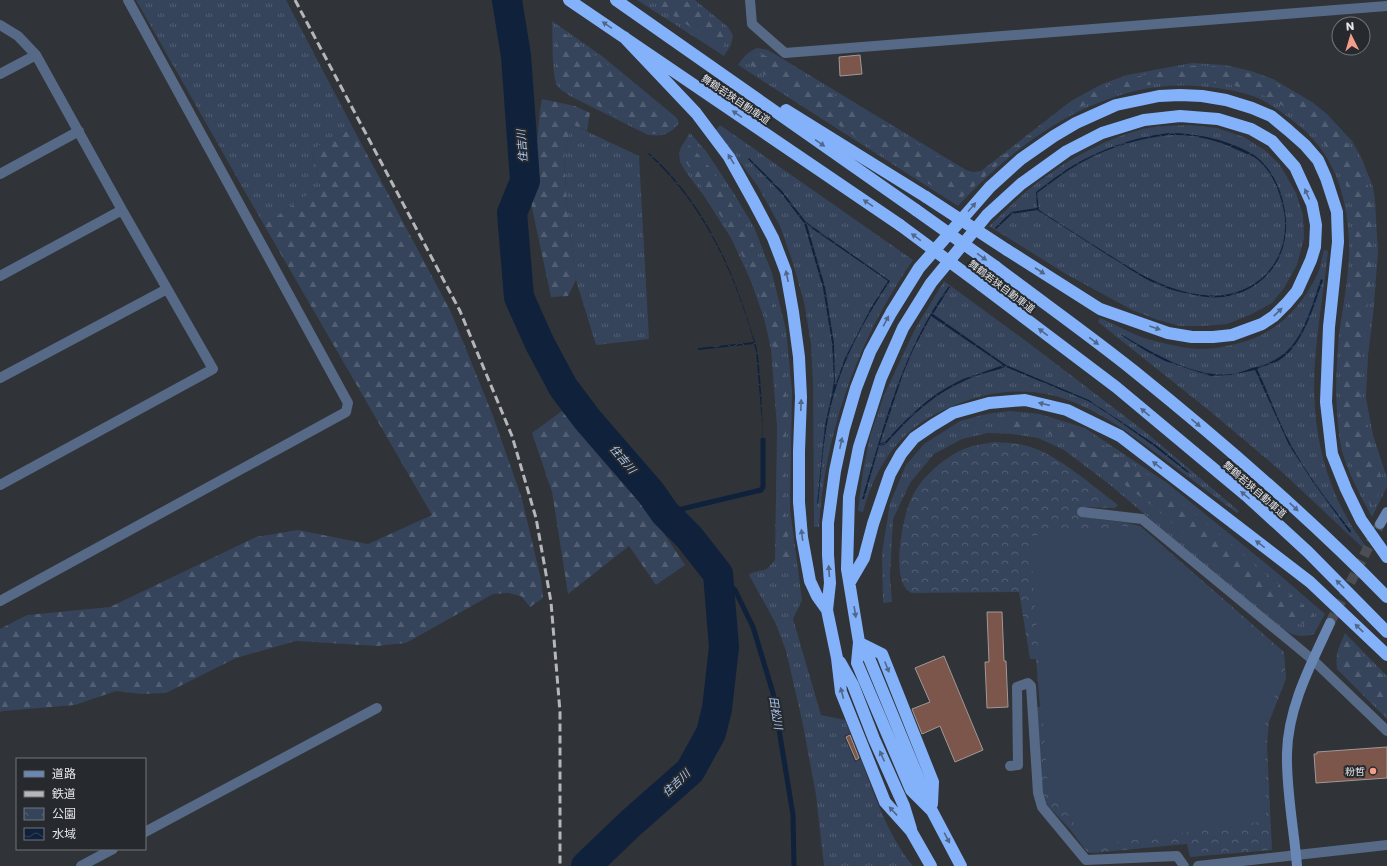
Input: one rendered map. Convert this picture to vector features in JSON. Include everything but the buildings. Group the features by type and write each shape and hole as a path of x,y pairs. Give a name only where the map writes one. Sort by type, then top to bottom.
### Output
{"highway":[{"name":"舞鶴若狭自動車道","path":"569,0 900,225 1116,387 1249,498 1308,552 1387,632"},
{"name":"舞鶴若狭自動車道","path":"616,0 996,267 1133,370 1263,478 1387,597"},
{"path":"624,37 696,113 730,157 773,238 786,272 794,312 799,356 801,397 799,502 802,537 810,581 817,596 827,610"},
{"path":"669,38 926,197 1007,250 1100,309 1168,332 1192,337 1232,335 1262,324 1274,316 1297,291 1311,260 1315,247 1316,225 1312,204 1295,167 1272,141 1251,129 1218,119 1180,116 1144,120 1102,133 1066,151 1021,184 987,215 931,283 903,328 881,378 859,447 849,497 847,568 859,642 869,658 932,811 961,866"},
{"path":"931,866 911,831 885,802 840,692 837,658 827,610 830,583 828,523 835,471 844,429 856,388 870,352 891,313 919,268 990,187 1021,160 1054,136 1094,114 1116,105 1159,96 1202,96 1226,100 1271,116 1305,145 1318,160 1326,178 1337,212 1338,242 1326,389 1332,454 1346,489 1361,520 1387,556"},
{"path":"850,582 864,558 890,474 901,454 914,438 953,413 989,403 1025,400 1067,410 1120,436 1310,582 1387,655"},
{"path":"837,658 852,685 904,806 911,831"}],"street":[{"path":"0,601 346,412 348,403 128,0"},
{"path":"750,0 752,24 785,53 1387,6"},
{"path":"0,25 18,36 36,55 213,369 0,485"},
{"path":"0,74 36,55"},
{"path":"0,174 79,131"},
{"path":"0,276 122,210"},
{"path":"0,378 167,289"},
{"path":"1082,512 1142,519 1313,660 1387,731"},
{"path":"1380,524 1387,512"},
{"path":"1298,866 1287,770 1289,730 1303,684 1330,623"},
{"path":"1010,766 1018,765 1017,687 1028,683 1032,686 1038,793 1042,807 1086,860 1177,856 1184,866"},
{"path":"146,831 377,708"},
{"path":"1198,866 1387,845"},
{"path":"81,866 111,850"}],"green space":[{"path":"136,0 286,0 353,128 311,150 321,186 264,225"},
{"path":"637,0 695,0 728,27 733,35 731,45 724,56"},
{"path":"650,0 685,0 723,30 726,39 722,48"},
{"path":"552,21 602,56 677,118 679,123 676,127 665,134 656,136 646,134 570,96 559,88 554,74"},
{"path":"555,27 600,59 676,119 677,122 667,131 655,134 646,133 560,85 557,77"},
{"path":"757,48 768,50 966,170 973,172 981,171 1071,101 1102,84 1127,75 1192,63 1225,65 1251,71 1273,79 1312,102 1327,114 1352,141 1362,159 1373,187 1375,200 1378,252 1368,356 1366,398 1373,435 1387,478 1387,487 1372,517 1348,468 1340,442 1338,421 1336,373 1349,254 1348,224 1345,206 1341,190 1328,159 1306,132 1292,120 1258,98 1226,89 1195,86 1161,87 1127,93 1095,104 1064,119 1035,138 1007,159 958,206 738,65 746,55"},
{"path":"760,54 771,58 968,174 980,173 1061,112 1084,97 1128,79 1177,68 1205,66 1232,69 1255,75 1280,86 1314,108 1333,125 1349,146 1361,169 1369,189 1372,203 1373,249 1362,362 1361,389 1368,427 1383,483 1372,509 1347,454 1340,401 1343,343 1352,280 1355,242 1352,205 1345,180 1331,153 1315,131 1297,115 1277,102 1254,91 1228,84 1179,80 1124,89 1082,106 1042,130 995,167 957,202 859,139 748,63 753,56"},
{"path":"542,99 575,106 590,113 587,131 571,124 564,158 567,208 576,280 568,296 551,297 531,203"},
{"path":"571,124 639,156 649,339 596,345 576,280 567,208 564,158"},
{"path":"720,125 913,260 893,290 876,322 848,387 828,456 819,527 814,527 813,383 811,344 804,302 792,260 780,226 757,185 716,130"},
{"path":"1190,125 1217,128 1244,137 1266,151 1280,165 1296,193 1303,215 1304,238 1297,265 1284,288 1272,303 1250,315 1227,324 1205,326 1180,326 1158,320 1132,310 1066,274 989,226 1022,195 1047,175 1091,149 1142,129 1163,126"},
{"path":"353,128 451,312 493,416 522,499 541,579 543,598 530,607 521,596 508,593 493,594 406,643 377,646 296,641 236,658 166,693 141,694 116,691 75,705 0,712 0,629 27,615 110,607 256,537 298,530 368,544 432,515 264,225 321,186 311,150"},
{"path":"690,133 706,151 754,227 772,273 786,330 792,390 790,509 802,600 793,619 821,715 845,720 850,733 844,736 855,762 861,759 883,815 897,843 913,866 824,866 816,795 802,720 786,651 776,624 749,575 751,573 767,569 775,560 777,427 771,349 764,318 750,279 731,238 680,162 679,153 681,147"},
{"path":"690,145 712,170 747,231 769,280 780,334 787,402 784,505 790,557 779,562 779,400 774,349 770,330 757,288 733,235 684,159 686,148"},
{"path":"1324,250 1328,251 1316,349 1314,388 1317,426 1324,462 1330,480 1345,514 1365,545 1363,548 1282,472 1211,412 1098,322 1100,318 1144,338 1189,348 1211,349 1242,342 1269,330 1292,312 1302,300 1318,273"},
{"path":"944,281 1148,434 1239,511 1237,513 1140,441 1097,413 1051,395 1011,392 986,395 960,403 931,416 917,426 904,437 883,463 868,495 863,512 858,511 863,471 870,436 884,395 915,329"},
{"path":"562,411 641,499 685,565 656,585 629,546 568,594 552,492 532,433"},
{"path":"1010,411 1040,414 1085,428 1167,483 1325,614 1314,634 1300,636 1286,631 1215,574 1109,484 1064,450 1038,438 1012,434 988,433 962,439 934,454 910,483 893,519 890,576 892,602 883,603 882,553 890,503 906,465 924,444 960,421 986,414"},
{"path":"1014,418 1034,419 1084,433 1142,471 1163,487 1314,615 1310,622 1301,624 1288,623 1150,504 1075,447 1050,434 1032,430 1011,428 1007,423"},
{"path":"995,442 1031,447 1042,451 1065,465 1118,505 1115,508 1083,507 1082,517 1140,526 1284,652 1286,679 1269,722 1267,745 1272,850 1190,857 1187,844 1092,853 1087,852 1069,828 1045,802 1042,791 1035,707 1040,707 1036,659 1030,659 1019,592 912,593 905,588 901,579 899,567 903,526 914,492 928,474 952,455 966,448"},
{"path":"1125,526 1139,529 1279,652 1280,680 1265,724 1266,821 1091,846 1048,788 1030,536"},
{"path":"1345,633 1387,676 1387,719 1337,669 1337,654"},
{"path":"1346,639 1387,680 1387,715 1340,668 1338,658"}],"water":[{"path":"1159,134 1190,134 1224,141 1254,155 1270,172 1281,194 1286,216 1286,232 1281,253 1275,265 1266,276 1255,285 1242,292 1228,296 1214,297 1193,295 1156,284 1037,210 1012,214 996,229 995,228 1011,212 1037,208 1036,192 1073,165 1117,145","holes":["1179,135 1214,141 1252,156 1266,168 1275,183 1285,216 1283,244 1277,258 1269,270 1259,280 1247,288 1234,293 1204,295 1189,293 1162,284 1137,272 1039,210 1037,193 1080,163 1117,146 1143,139"]},
{"path":"649,153 668,171 700,213 725,259 735,283 758,353 763,427 763,456 762,422 756,351 754,344 698,350 698,348 754,342 737,290 714,240 700,217 685,194 668,173 648,154"},
{"path":"749,158 782,191 806,222 890,281 869,314 843,367 831,405 825,435 818,504 825,425 834,380 832,343 823,288 804,223 781,193 748,159","holes":["807,225 888,281 872,306 845,358 835,386 834,343 825,287"]},
{"path":"1321,279 1323,280 1311,313 1301,336 1294,346 1287,355 1278,361 1257,369 1291,445 1312,479 1351,531 1350,533 1313,482 1289,445 1255,370 1231,375 1210,376 1165,361 1121,335 1174,363 1189,368 1218,374 1237,373 1271,362 1287,351 1304,327"},
{"path":"949,286 950,287 933,314 1006,365 1089,400 1156,445 1189,472 1188,473 1154,446 1088,401 1006,367 978,375 940,394 912,417 886,444 879,446 864,499 862,499 896,388 919,335","holes":["931,316 1003,365 965,379 938,393 910,416 885,442 880,443 903,374 913,350"]}],"waterway":[{"name":"住吉川","path":"507,0 516,56 525,181 512,213 519,297 540,344 563,387 587,419 651,493 665,513 689,537 718,574 724,647 717,709 711,733 690,771 631,823 586,866"},
{"path":"665,513 761,490 763,487 763,440"},
{"name":"田松川","path":"718,574 735,590 753,627 773,693 793,815 794,866"}],"tunnel":[{"path":"1330,623 1380,524"}],"railway":[{"path":"295,0 460,311 512,436 536,518 551,602 560,712 560,866"}],"place":[{"name":"粉哲","path":"1373,771"}]}
